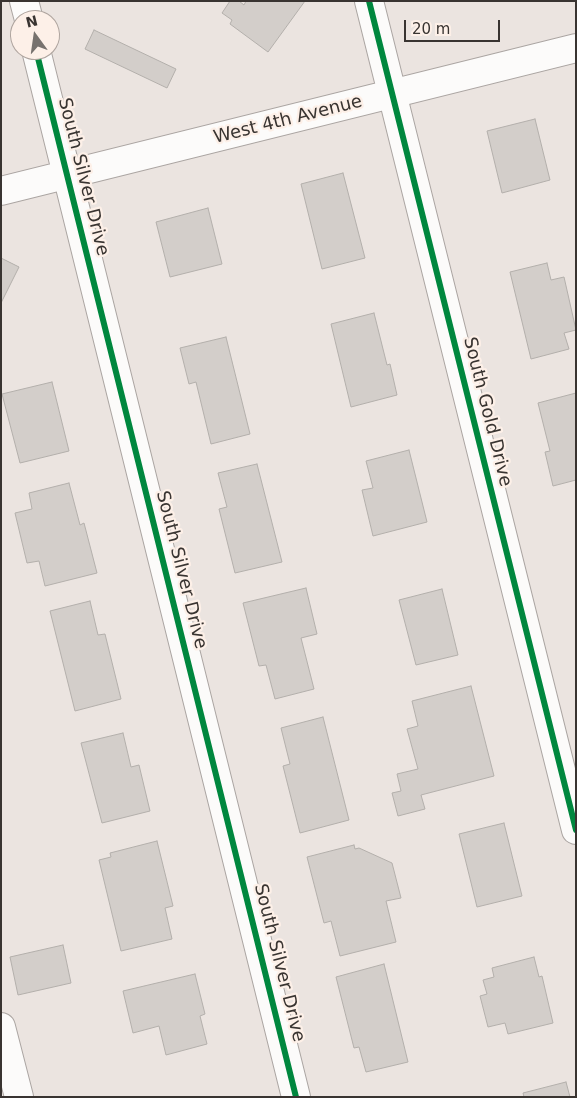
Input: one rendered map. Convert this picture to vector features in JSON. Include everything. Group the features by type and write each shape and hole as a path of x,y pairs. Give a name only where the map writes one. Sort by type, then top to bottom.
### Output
{"street":[{"name":"South Gold Drive","path":"369,1 576,830"},
{"name":"West 4th Avenue","path":"1,191 576,48"},
{"name":"South Silver Drive","path":"39,60 296,1097"},
{"path":"1,1027 19,1097"}],"building":[{"path":"230,1 239,1 244,5 246,1 305,1 268,52 230,24 232,20 222,13"},
{"path":"94,30 176,69 167,88 85,49"},
{"path":"535,119 550,180 502,193 487,131"},
{"path":"343,173 365,258 322,269 301,184"},
{"path":"208,208 222,264 170,277 156,222"},
{"path":"1,258 19,267 1,303"},
{"path":"547,263 551,280 564,277 576,330 564,333 569,349 531,359 510,272"},
{"path":"374,313 387,365 390,364 397,395 351,407 331,324"},
{"path":"226,337 250,434 211,444 196,382 189,384 180,348"},
{"path":"52,382 69,451 20,463 2,394"},
{"path":"576,393 576,480 553,486 545,452 550,451 538,403"},
{"path":"409,450 427,522 373,536 362,490 373,488 366,461"},
{"path":"257,464 282,562 235,573 219,509 227,507 218,473"},
{"path":"69,483 80,525 84,523 97,573 45,586 39,561 27,563 15,513 32,509 29,493"},
{"path":"306,588 317,634 301,638 314,689 275,699 266,665 259,666 243,603"},
{"path":"442,589 458,655 416,665 399,600"},
{"path":"90,601 98,635 105,634 121,699 75,711 50,611"},
{"path":"471,686 494,776 421,795 425,809 398,816 392,793 401,791 397,774 418,769 407,729 418,726 412,701"},
{"path":"323,717 349,820 300,833 283,766 290,764 281,728"},
{"path":"123,733 131,767 139,765 150,811 102,823 81,743"},
{"path":"504,823 522,896 477,907 459,834"},
{"path":"157,841 173,906 165,908 172,939 121,951 99,860 111,857 110,853"},
{"path":"354,845 355,849 359,848 392,863 401,898 386,901 396,942 340,956 331,921 324,923 307,857"},
{"path":"63,945 71,983 18,995 10,957"},
{"path":"534,957 539,977 542,976 553,1023 508,1034 505,1023 488,1027 480,996 487,994 483,980 494,977 492,968"},
{"path":"384,964 408,1062 366,1072 359,1047 354,1048 336,977"},
{"path":"195,974 205,1014 200,1016 207,1044 166,1055 159,1026 133,1033 123,991"},
{"path":"566,1082 570,1097 524,1097 523,1093"}],"cycle path":[{"path":"369,1 576,830"},
{"path":"38,60 296,1097"}]}
